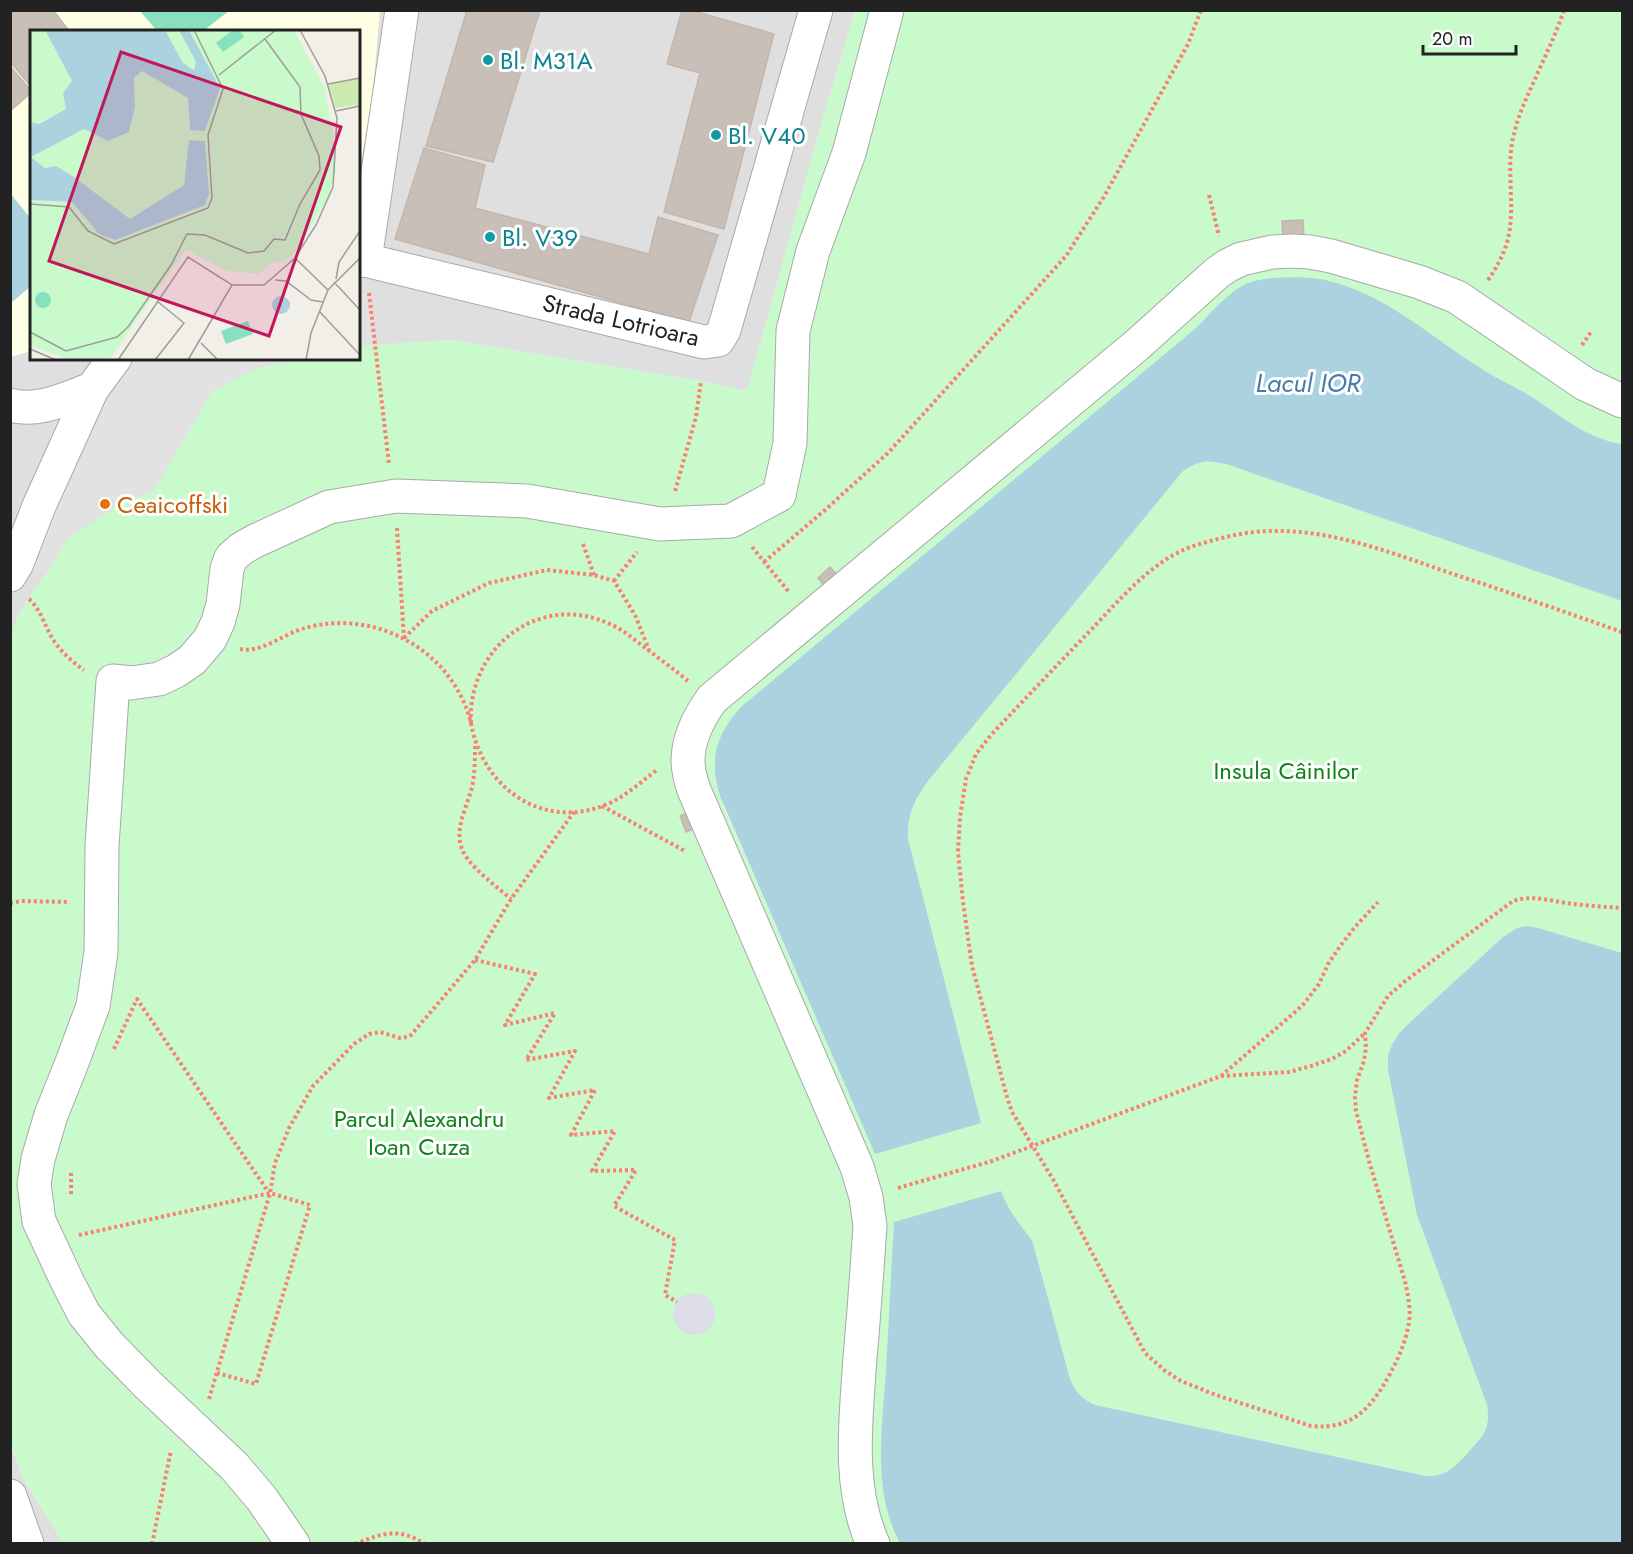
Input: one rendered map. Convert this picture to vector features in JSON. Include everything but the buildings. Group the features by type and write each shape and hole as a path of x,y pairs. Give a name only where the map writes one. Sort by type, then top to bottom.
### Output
{"street":[{"path":"362,260 402,10"},
{"name":"Strada Lotrioara","path":"362,260 705,342 718,340 724,330 816,10"},
{"path":"293,1544 262,1500 234,1466 148,1385 109,1345 84,1314 39,1221 34,1184 38,1159 51,1114 93,1006 101,952 102,846 113,681 141,682 159,679 192,660 215,631 221,613 227,569 231,558 241,549 329,507 396,496 527,501 660,524 731,520 779,495 790,443 793,331 813,251 849,153 887,10"},
{"path":"873,1544 862,1510 857,1477 855,1437 870,1226 866,1197 857,1167 693,790 688,762 694,731 700,717 712,699 1137,345 1227,266 1240,259 1272,252 1310,252 1331,256 1441,290 1470,305 1585,384 1623,401"},
{"path":"20,586 17,563 39,506 92,389 114,360"},
{"path":"10,405 36,406 53,403 92,389"},
{"path":"10,1496 27,1544"}],"path":[{"path":"810,616 764,562 888,453 1066,256 1105,195 1188,44 1201,10"},
{"path":"1470,305 1501,259 1508,238 1511,207 1510,154 1514,134 1520,111 1564,10"},
{"path":"1209,195 1227,266"},
{"path":"362,260 390,471 396,496 404,639"},
{"path":"674,493 696,417 700,381"},
{"path":"1365,1033 1364,1061 1357,1080 1355,1096 1356,1111 1406,1285 1410,1305 1409,1322 1402,1351 1373,1400 1360,1414 1337,1426 1311,1426 1181,1381 1145,1353 1054,1181 1012,1112 972,966 963,902 958,852 960,817 966,779 976,754 991,735 1145,576 1174,555 1201,543 1233,534 1264,530 1319,533 1383,550 1623,632"},
{"path":"404,639 432,611 470,592 489,583 547,570 594,575 614,580 635,615 650,651"},
{"path":"20,586 40,612 52,639 71,661 95,675 113,681"},
{"path":"471,723 474,686 486,661 504,640 516,630 536,621 564,615 592,618 618,628 712,699"},
{"path":"210,639 243,650 250,650 304,628 341,623 378,628 404,639 427,654 447,674 461,698 482,759 492,775 512,794 537,807 574,812 593,809 619,798 644,779"},
{"path":"475,742 474,771 469,798 461,819 459,840 462,850 471,862 511,899"},
{"path":"602,806 731,875"},
{"path":"152,1544 178,1413 200,1390 209,1399 270,1193 275,1163 289,1128 313,1086 354,1044 369,1034 380,1032 400,1038 411,1035 475,960 511,899 574,812"},
{"path":"866,1197 992,1161 1221,1076 1289,1072 1332,1059 1346,1051 1365,1033 1388,996 1404,982 1513,901 1532,897 1573,904 1623,908"},
{"path":"10,903 38,901 101,903"},
{"path":"1221,1076 1302,1006 1319,984 1328,964 1341,945 1378,902"},
{"path":"475,960 535,974 505,1025 555,1013 526,1060 575,1051 549,1098 595,1090 571,1135 615,1131 592,1171 636,1170 614,1206 675,1240 665,1294 677,1302"},
{"path":"110,1058 137,999 270,1193"},
{"path":"71,1204 72,1165"},
{"path":"81,1242 78,1235 270,1193 310,1205 256,1384 217,1373"},
{"path":"355,1544 391,1533 403,1533 425,1544"}],"shaded area":[{"path":"11,11 855,11 747,391 701,381 452,340 360,346 360,30 30,30 30,360 293,360 257,368 153,492 69,538 18,614 11,636"},
{"path":"11,11 380,11 372,101 360,167 360,30 30,30 30,351 11,357"},
{"path":"365,260 375,345 360,346 360,261"},
{"path":"115,360 293,360 257,368 212,391 153,492 123,502 69,538 45,575 17,563"},
{"path":"694,1293 709,1299 715,1314 709,1329 694,1335 679,1329 673,1314 679,1299"},
{"path":"10,1444 23,1478 63,1543 11,1543"}],"green space":[{"path":"140,11 229,11 204,30 156,30"},
{"name":"Parcul Alexandru Ioan Cuza","path":"855,11 1622,11 1622,444 1597,438 1581,430 1536,399 1480,368 1397,312 1363,293 1228,297 714,758 716,782 725,810 875,1154 909,822 915,802 928,781 1183,471 1203,462 1226,464 1622,601 1622,953 1538,928 1517,928 1503,937 1398,1035 1487,1405 1485,1432 1456,1466 1433,1477 1090,1403 1080,1395 1070,1379 1018,1223 1001,1191 894,1222 881,1457 885,1502 900,1543 63,1543 23,1478 11,1444 11,636 18,614 69,538 123,502 153,492 212,391 257,368 293,360 360,360 360,346 452,340 701,381 747,391"}],"water":[{"path":"10,193 30,218 30,287 11,303"},
{"name":"Lacul IOR","path":"1298,277 1329,281 1369,296 1407,318 1486,372 1531,396 1588,433 1622,444 1622,601 1226,464 1203,462 1183,471 928,781 915,802 910,815 908,839 981,1123 875,1154 720,796 715,760 720,738 741,707 1196,328 1232,293 1258,280"},
{"path":"1526,926 1622,953 1622,1543 900,1543 885,1502 881,1457 894,1222 1001,1191 1010,1211 1032,1240 1070,1379 1077,1392 1086,1400 1095,1405 1426,1476 1440,1475 1457,1464 1486,1430 1487,1405 1417,1215 1388,1070 1388,1056 1398,1035 1406,1026 1503,937 1517,928"}],"place":[{"name":"Bl. M31A","path":"488,60"},
{"name":"Bl. V40","path":"716,135"},
{"name":"Bl. V39","path":"490,237"},
{"name":"Ceaicoffski","path":"105,504"}],"park label":[{"name":"Insula Câinilor","path":"1286,770"}]}
